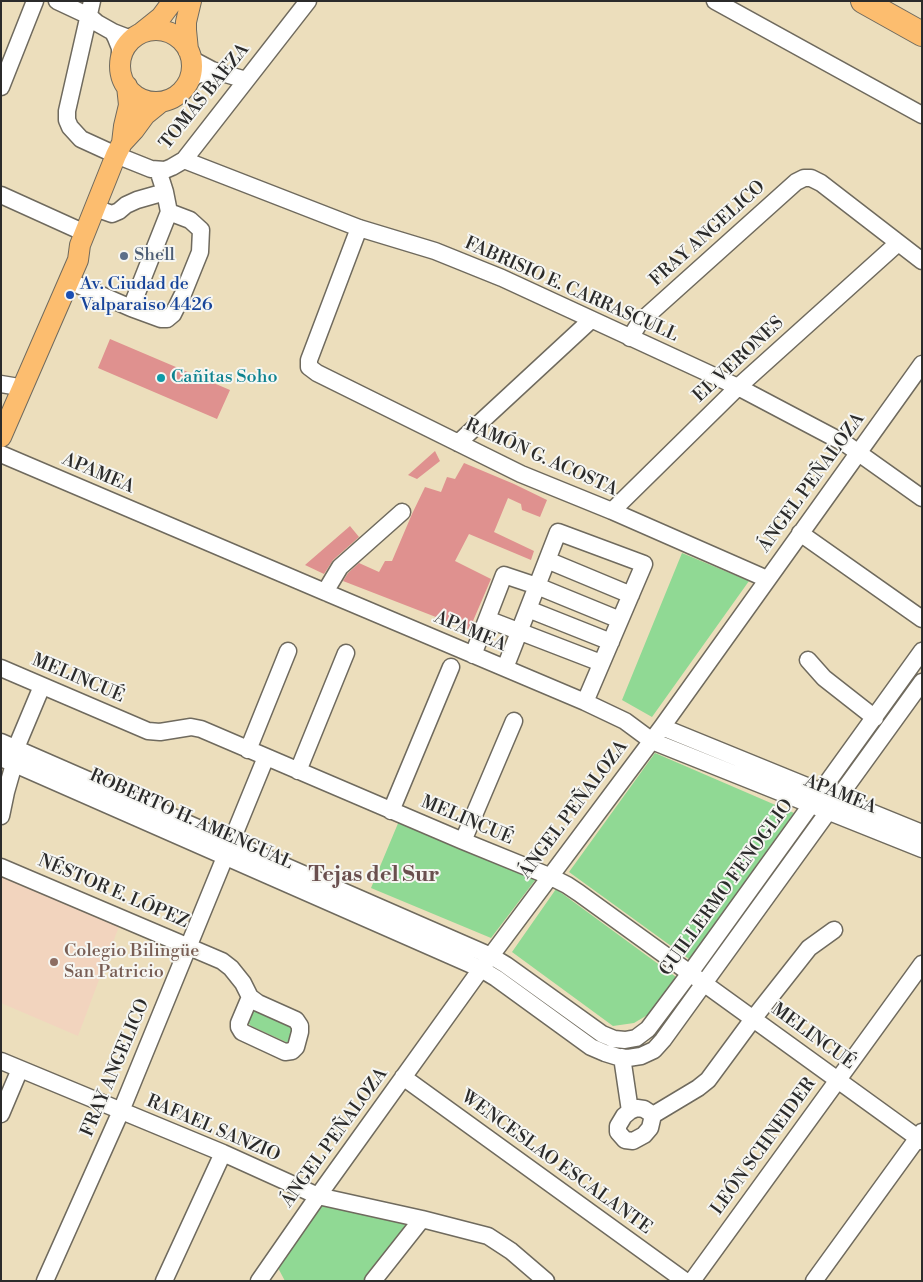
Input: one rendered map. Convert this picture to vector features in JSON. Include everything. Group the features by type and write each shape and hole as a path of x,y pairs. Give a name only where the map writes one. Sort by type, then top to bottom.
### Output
{"highway":[{"path":"863,1 922,34"},
{"path":"888,1 922,21"}],"main road":[{"path":"161,102 139,98 130,91 122,76 120,66 127,45 161,17 173,1"},
{"path":"119,149 145,115 161,102 177,96 188,83 192,66 186,22 191,1"},
{"path":"137,36 157,30 170,33 181,41 189,53"},
{"path":"1,437 12,386 69,281 78,260 83,239 119,149 129,104 127,86"},
{"path":"1,414 69,256 83,239"}],"street":[{"path":"1,87 36,1"},
{"path":"57,1 90,8 97,23 112,32 126,37 137,36"},
{"name":"TOMÁS BAEZA","path":"90,8 69,103 67,120 70,127 81,139 119,149 151,169 165,170 184,160 308,1"},
{"path":"715,1 922,115"},
{"path":"112,32 120,48 120,66"},
{"path":"189,53 195,61 204,67 246,80"},
{"path":"188,83 195,76 201,74 224,74"},
{"name":"FABRISIO E. CARRASCULL","path":"184,160 359,228 435,251 502,278 738,387 846,444 922,498"},
{"path":"131,308 170,212 158,170"},
{"name":"FRAY ANGELICO","path":"630,338 640,322 796,182 804,178 811,178 821,183 898,243"},
{"path":"95,208 112,214 137,200 165,192"},
{"path":"1,195 83,239"},
{"path":"69,281 131,308 161,319 167,319 173,314 183,294 200,252 201,230 190,220 170,212"},
{"name":"RAMÓN G. ACOSTA","path":"359,228 309,360 309,367 317,373 521,474 612,511 767,579"},
{"path":"898,243 922,261"},
{"name":"EL VERONES","path":"612,511 738,387 898,243"},
{"path":"458,444 591,320"},
{"name":"ÁNGEL PEÑALOZA","path":"266,1277 318,1196 403,1077 549,876 652,741 922,364"},
{"name":"APAMEA","path":"1,454 585,702 625,721 652,741 834,805 922,833"},
{"path":"324,592 340,567 402,512"},
{"path":"505,668 558,532 644,564 585,702"},
{"path":"800,533 922,619"},
{"path":"547,560 631,595"},
{"path":"473,655 504,575 537,586 620,620"},
{"path":"528,609 611,642"},
{"path":"487,619 602,663"},
{"path":"248,750 288,651"},
{"name":"GUILLERMO FENOGLIO","path":"625,1040 636,1038 648,1029 922,651"},
{"path":"298,771 346,653"},
{"path":"808,660 824,678 875,718"},
{"path":"391,811 451,667"},
{"name":"MELINCUÉ","path":"1,668 148,731 160,732 191,727 201,729 391,811 549,876 579,893 920,1137"},
{"path":"630,1110 625,1058 641,1056 654,1050 663,1040 922,682"},
{"path":"1,816 6,792 8,753 42,686"},
{"path":"463,841 514,721"},
{"name":"APAMEA","path":"662,727 816,798"},
{"name":"ROBERTO H. AMENGUAL","path":"8,753 229,850 481,969 591,1047 625,1058"},
{"name":"FRAY ANGELICO","path":"45,1281 121,1111 266,757"},
{"name":"APAMEA","path":"834,805 922,849"},
{"name":"ROBERTO H. AMENGUAL","path":"229,850 491,956 602,1034 614,1039 625,1040"},
{"name":"NÉSTOR E. LÓPEZ","path":"1,867 222,961 231,968 243,983 250,997"},
{"path":"653,1115 644,1109 630,1110 618,1126 618,1132 625,1140 633,1141 650,1128 653,1115 708,1080 809,948 834,930"},
{"name":"LEÓN SCHNEIDER","path":"692,1281 922,964"},
{"name":"RAFAEL SANZIO","path":"1,1061 223,1153 318,1196 488,1236 511,1250 546,1281"},
{"path":"1,1114 20,1069"},
{"name":"WENCESLAO ESCALANTE","path":"403,1077 686,1281"},
{"path":"814,1281 920,1137"},
{"path":"164,1281 223,1153"},
{"path":"373,1281 422,1219"}],"shaded area":[{"name":"Colegio Bilingüe San Patricio","path":"1,872 121,921 78,1036 1,1003"}],"green space":[{"path":"682,553 749,581 652,717 622,700"},
{"path":"655,753 794,813 689,959 569,872"},
{"path":"399,821 536,879 491,938 371,888"},
{"path":"556,889 676,977 649,1014 634,1023 613,1026 512,952"},
{"path":"252,1009 296,1028 290,1042 286,1042 251,1026 247,1022"},
{"path":"317,1200 400,1221 406,1226 404,1235 366,1281 285,1281 277,1266"}],"building":[{"name":"Cañitas Soho","path":"110,339 230,390 217,419 98,368"},
{"path":"435,451 440,461 417,479 408,475"},
{"path":"464,463 547,500 540,517 522,510 521,504 508,498 494,532 534,551 531,560 469,534 455,561 491,579 473,621 475,622 472,631 343,581 348,573 359,563 379,572 385,561 392,561 425,487 441,492 447,477 455,479"},
{"path":"350,526 359,537 333,560 324,574 305,565"}],"place":[{"name":"Shell","path":"124,256"},
{"name":"Av. Ciudad de Valparaiso 4426","path":"70,295"},
{"name":"Cañitas Soho","path":"161,378"},
{"name":"Colegio Bilingüe San Patricio","path":"54,962"}],"district":[{"name":"Tejas del Sur","path":"374,876"}]}
